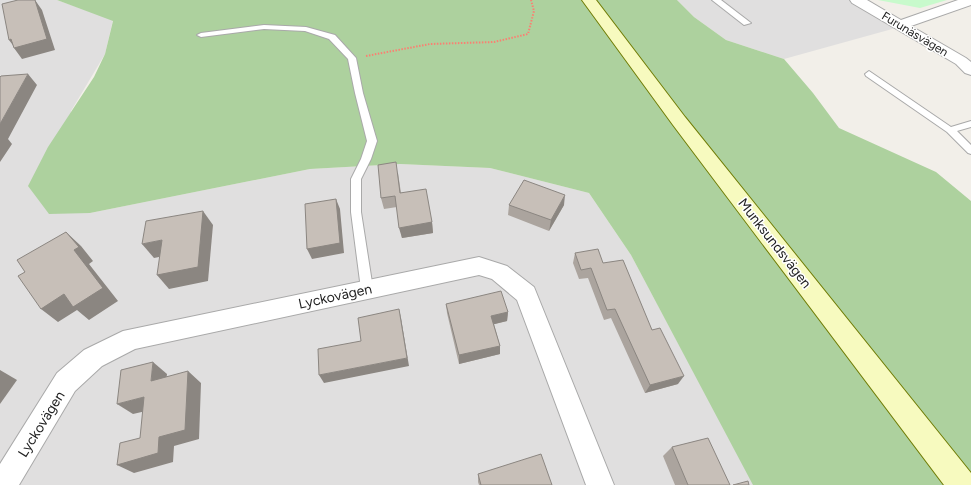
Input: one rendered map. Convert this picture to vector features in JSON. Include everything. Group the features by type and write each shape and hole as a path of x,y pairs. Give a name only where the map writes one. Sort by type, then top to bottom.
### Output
{"street":[{"name":"Munksundsvägen","path":"589,0 679,121 962,485"},
{"name":"Furunäsvägen","path":"857,0 961,62 971,70"},
{"path":"899,25 971,0"},
{"name":"Lyckovägen","path":"3,485 66,382 93,358 130,339 479,266 499,272 516,284 526,294 600,485"}],"lane":[{"path":"716,0 747,23"},
{"path":"201,35 264,27 306,29 332,37 352,58 359,93 372,141 366,159 356,179 356,212 367,289"},
{"path":"869,74 950,130 971,151"},
{"path":"950,130 971,124"}],"path":[{"path":"352,58 430,44 494,42 528,34 534,11 531,0"}],"shaded area":[{"path":"0,0 57,0 113,20 105,54 71,111 90,213 310,169 400,164 490,168 589,193 631,255 754,485 0,485"},
{"path":"677,0 862,0 903,26 784,59 726,40 694,17"}],"green space":[{"path":"57,0 677,0 694,17 726,40 784,59 813,93 839,128 936,172 971,201 971,485 753,485 631,255 589,193 490,168 400,164 310,169 90,213 49,214 28,186 48,147 94,77 105,54 113,21"},
{"path":"878,0 947,0 920,8"}],"building":[{"path":"18,0 35,0 47,39 14,48 11,39 9,40 2,4"},
{"path":"28,74 0,124 0,77"},
{"path":"396,162 400,193 426,189 432,222 399,228 395,196 381,198 378,165"},
{"path":"524,180 565,195 551,220 509,205"},
{"path":"336,199 340,243 307,249 305,204"},
{"path":"203,211 198,267 157,275 162,240 142,244 146,221"},
{"path":"66,232 79,247 74,250 103,288 73,307 64,294 41,309 18,276 25,272 17,260"},
{"path":"598,249 603,263 623,260 652,330 660,328 684,376 650,385 615,309 607,310 591,268 581,270 575,253"},
{"path":"501,291 508,312 491,316 500,346 459,355 446,304"},
{"path":"399,309 407,358 319,375 318,349 361,341 358,318"},
{"path":"153,362 151,381 188,371 185,430 159,437 158,453 117,465 120,443 140,438 144,397 117,404 121,370"},
{"path":"708,438 730,485 688,485 672,447"},
{"path":"541,454 552,485 481,485 478,474"},
{"path":"748,481 749,485 733,485"}]}
